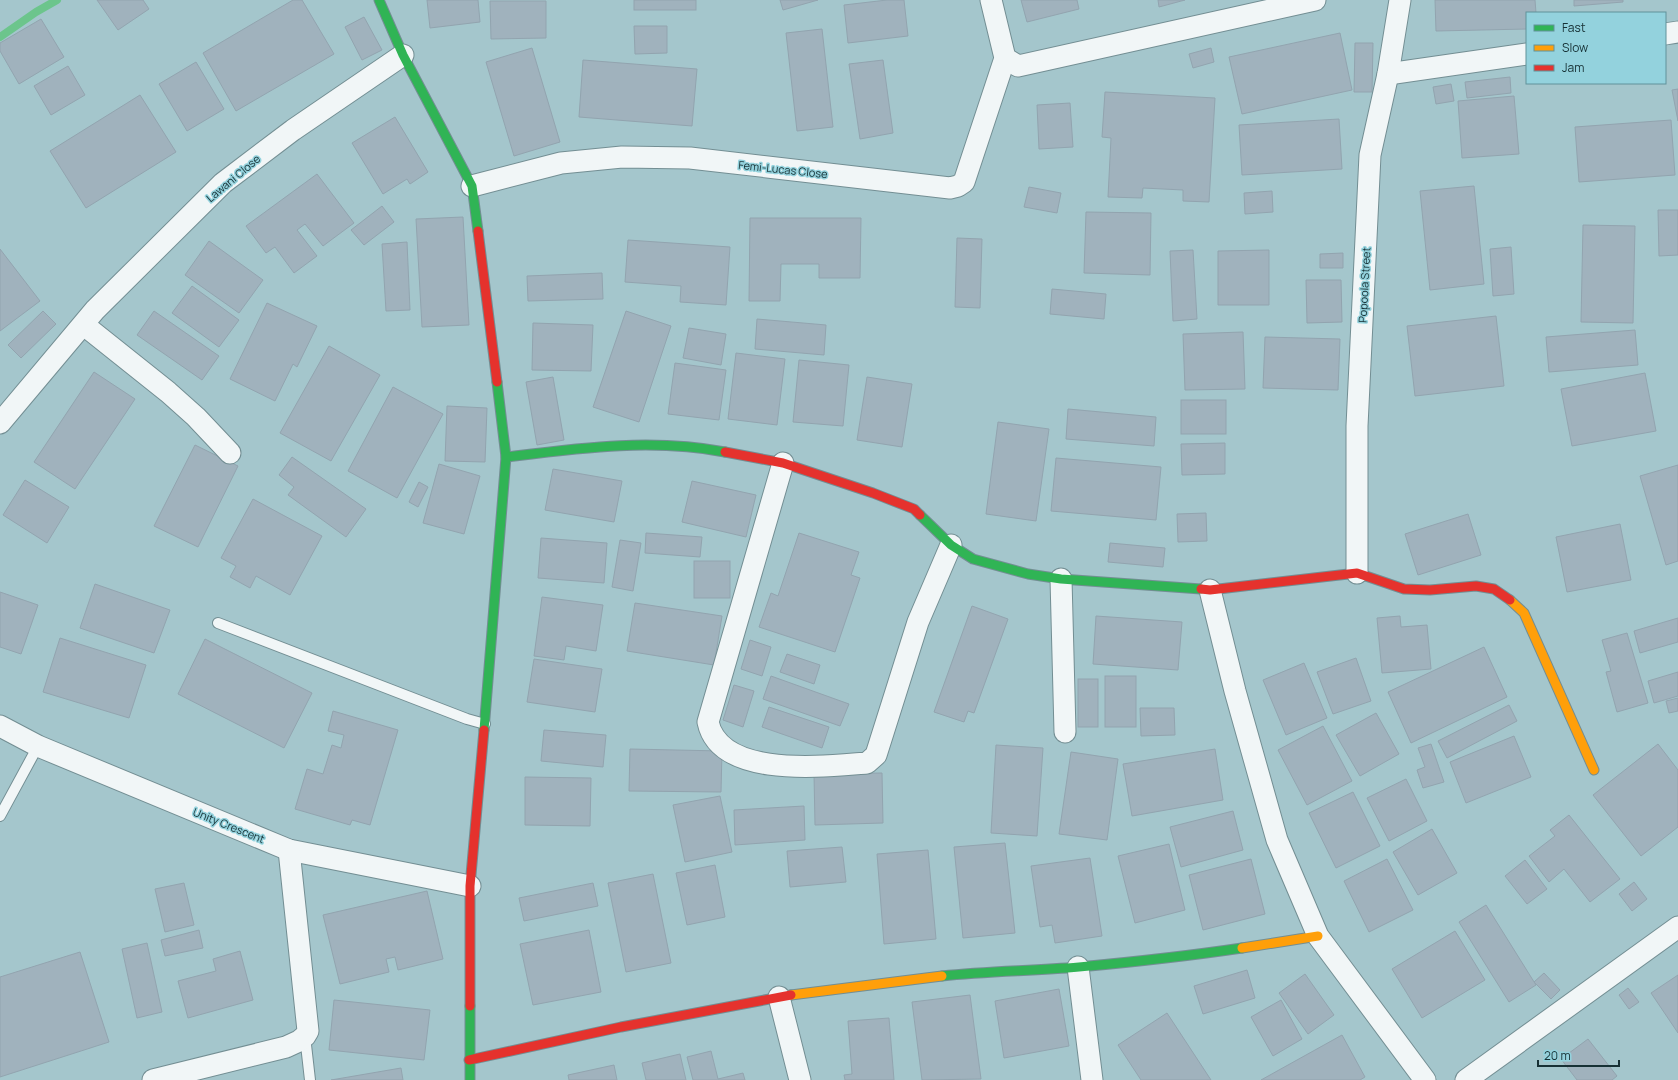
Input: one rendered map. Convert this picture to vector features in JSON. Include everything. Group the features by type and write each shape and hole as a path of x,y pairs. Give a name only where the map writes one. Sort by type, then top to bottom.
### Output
{"street":[{"path":"379,0 403,55 472,186 506,457 485,724 470,886 470,1080"},
{"path":"991,0 1005,58 1018,66 1315,0"},
{"name":"Popoola Street","path":"1357,573 1357,426 1370,155 1388,74 1400,0"},
{"path":"1666,34 1678,32"},
{"path":"1388,74 1526,54"},
{"name":"Lawani Close","path":"0,423 112,292 223,183 293,130 403,55"},
{"name":"Femi-Lucas Close","path":"472,186 561,163 622,156 690,158 950,188 958,186 964,182 1005,58"},
{"path":"84,325 168,392 196,417 230,453"},
{"path":"506,457 591,447 640,444 699,447 783,463 873,493 914,509 951,546 973,559 1028,574 1061,579 1210,590 1357,573 1404,590 1430,590 1476,586 1494,589 1507,597 1524,613 1594,770"},
{"path":"783,463 708,722 710,732 723,745 739,757 763,763 792,767 867,763 872,760 876,755 918,622 951,546"},
{"path":"1061,579 1065,732"},
{"path":"1210,590 1235,691 1277,840 1318,936 1425,1080"},
{"name":"Unity Crescent","path":"0,726 38,746 289,850 470,886"},
{"path":"153,1080 286,1047 305,1036 308,1031 289,850"},
{"path":"1466,1080 1678,927"},
{"path":"469,1060 621,1027 779,997 891,981 986,971 1078,967 1202,954 1318,936"},
{"path":"1078,967 1092,1080"},
{"path":"779,997 800,1080"}],"lane":[{"path":"218,623 460,716 485,724"},
{"path":"0,816 38,746"},
{"path":"305,1036 310,1080"}],"building":[{"path":"97,0 143,0 149,9 118,30"},
{"path":"293,0 302,0 334,54 236,111 203,53"},
{"path":"427,0 478,0 480,22 430,28"},
{"path":"634,0 696,0 696,10 634,10"},
{"path":"780,0 818,0 783,10"},
{"path":"887,0 904,0 908,36 848,43 844,5"},
{"path":"1021,0 1077,0 1079,9 1027,22"},
{"path":"1158,0 1185,0 1159,7"},
{"path":"1435,0 1535,0 1536,12 1526,12 1526,29 1436,31"},
{"path":"1574,0 1623,0 1623,2 1574,6"},
{"path":"490,1 546,1 546,38 491,39"},
{"path":"364,17 382,50 362,60 345,27"},
{"path":"41,19 64,57 19,84 0,51 0,43"},
{"path":"634,26 667,26 667,53 635,54"},
{"path":"822,29 833,127 797,131 786,33"},
{"path":"1340,33 1352,90 1242,114 1229,57"},
{"path":"1355,43 1373,43 1372,92 1354,92"},
{"path":"532,48 560,142 514,156 486,62"},
{"path":"1211,48 1214,62 1193,68 1189,54"},
{"path":"583,60 697,69 692,126 579,117"},
{"path":"883,60 893,133 860,139 849,64"},
{"path":"196,62 224,109 187,131 159,84"},
{"path":"68,66 85,95 51,115 34,86"},
{"path":"1510,77 1511,93 1467,98 1465,82"},
{"path":"1451,84 1454,101 1436,104 1433,87"},
{"path":"1678,89 1678,121 1672,90"},
{"path":"1105,92 1215,98 1209,202 1183,201 1183,190 1143,188 1142,198 1108,197 1111,138 1102,137"},
{"path":"140,95 176,152 86,208 50,151"},
{"path":"1514,96 1519,154 1462,158 1458,101"},
{"path":"1070,103 1073,147 1039,149 1037,105"},
{"path":"395,117 428,172 410,184 407,179 383,194 352,143"},
{"path":"1339,119 1342,169 1242,175 1239,125"},
{"path":"1671,120 1675,175 1579,182 1575,127"},
{"path":"317,174 354,223 323,246 305,224 297,230 317,256 294,273 275,247 266,253 246,226"},
{"path":"1474,186 1484,284 1430,290 1420,191"},
{"path":"1029,187 1061,193 1057,213 1024,207"},
{"path":"1272,191 1273,212 1245,214 1244,193"},
{"path":"382,206 394,222 364,245 351,230"},
{"path":"1658,210 1678,210 1678,255 1659,256"},
{"path":"1086,212 1151,213 1150,275 1084,273"},
{"path":"463,217 469,325 422,327 416,219"},
{"path":"750,218 861,218 860,278 819,278 819,264 781,264 780,301 749,301"},
{"path":"1583,225 1635,226 1633,323 1581,322"},
{"path":"957,238 982,239 980,308 955,307"},
{"path":"628,240 730,247 726,305 680,302 681,286 625,282"},
{"path":"209,241 263,280 239,313 185,275"},
{"path":"407,242 410,310 386,311 382,244"},
{"path":"1511,247 1514,294 1493,296 1490,249"},
{"path":"0,249 40,301 0,331"},
{"path":"1193,250 1197,319 1173,321 1170,251"},
{"path":"1269,250 1269,305 1218,305 1218,251"},
{"path":"1343,253 1343,268 1320,268 1320,254"},
{"path":"602,273 603,299 528,301 527,276"},
{"path":"1306,280 1341,280 1342,322 1307,323"},
{"path":"192,286 239,320 219,347 172,313"},
{"path":"1052,289 1106,294 1104,319 1050,314"},
{"path":"267,303 317,326 297,367 293,364 275,401 230,379"},
{"path":"43,311 56,324 21,358 8,345"},
{"path":"154,311 219,356 202,380 137,335"},
{"path":"626,311 671,326 639,422 593,407"},
{"path":"1496,316 1504,386 1415,396 1407,326"},
{"path":"757,319 826,325 824,355 755,349"},
{"path":"533,323 593,325 591,371 532,370"},
{"path":"689,328 726,334 721,365 683,358"},
{"path":"1635,330 1638,365 1549,372 1546,337"},
{"path":"1243,332 1245,389 1185,390 1183,334"},
{"path":"1265,337 1340,339 1338,390 1263,388"},
{"path":"329,346 380,375 331,461 280,433"},
{"path":"736,353 785,359 777,425 728,419"},
{"path":"799,360 849,365 843,426 793,422"},
{"path":"675,363 726,370 719,420 668,414"},
{"path":"94,372 135,399 75,489 34,462"},
{"path":"1645,373 1656,431 1572,446 1561,389"},
{"path":"553,377 564,440 537,445 526,382"},
{"path":"867,377 912,384 902,447 857,440"},
{"path":"393,387 443,414 397,498 348,471"},
{"path":"1181,400 1226,400 1226,434 1181,434"},
{"path":"447,406 487,408 485,462 445,461"},
{"path":"1068,409 1156,417 1154,446 1066,439"},
{"path":"998,422 1049,429 1036,521 986,514"},
{"path":"1225,443 1225,474 1182,475 1181,444"},
{"path":"195,445 238,466 198,547 154,526"},
{"path":"292,457 366,509 346,537 288,495 294,487 279,475"},
{"path":"1056,458 1161,467 1156,520 1051,511"},
{"path":"439,464 480,476 464,534 423,523"},
{"path":"1678,465 1678,561 1666,565 1640,476"},
{"path":"553,469 622,481 614,522 545,510"},
{"path":"25,480 69,507 47,543 3,515"},
{"path":"692,481 756,495 746,537 682,522"},
{"path":"419,482 428,487 418,507 409,502"},
{"path":"253,499 322,536 290,595 256,576 250,588 230,577 236,566 221,558"},
{"path":"1206,513 1207,541 1178,542 1177,514"},
{"path":"1468,514 1481,555 1418,575 1405,534"},
{"path":"1620,524 1631,580 1567,592 1556,537"},
{"path":"646,533 702,537 700,557 645,553"},
{"path":"799,533 859,552 851,575 860,578 835,652 759,627 771,593 778,596"},
{"path":"541,538 607,543 604,583 538,578"},
{"path":"620,540 641,543 633,591 612,587"},
{"path":"1110,543 1165,548 1163,567 1108,562"},
{"path":"694,561 730,561 730,598 694,598"},
{"path":"95,584 170,610 154,653 80,628"},
{"path":"0,592 38,605 21,654 0,647"},
{"path":"542,597 603,605 596,651 566,646 564,660 534,656"},
{"path":"635,603 722,616 714,665 627,651"},
{"path":"972,606 1008,619 974,713 968,711 964,722 934,712"},
{"path":"1096,616 1182,622 1178,670 1093,664"},
{"path":"1400,616 1401,627 1427,625 1431,669 1382,673 1377,618"},
{"path":"1678,618 1678,642 1640,653 1634,631"},
{"path":"1627,633 1648,703 1617,712 1606,672 1611,671 1602,640"},
{"path":"60,638 146,665 129,718 43,692"},
{"path":"205,639 312,693 284,748 178,694"},
{"path":"750,640 771,647 762,676 741,669"},
{"path":"1484,647 1507,697 1411,743 1388,692"},
{"path":"787,654 820,665 814,684 780,672"},
{"path":"1356,658 1371,701 1333,714 1317,672"},
{"path":"534,659 602,669 595,712 527,702"},
{"path":"1304,663 1327,718 1286,735 1263,680"},
{"path":"1678,672 1678,696 1654,703 1648,681"},
{"path":"771,676 849,704 840,726 763,699"},
{"path":"1105,676 1136,676 1136,727 1105,727"},
{"path":"1078,679 1098,679 1098,727 1078,727"},
{"path":"734,685 754,691 743,727 723,720"},
{"path":"1678,698 1678,711 1669,713 1666,701"},
{"path":"1509,705 1517,721 1447,758 1438,741"},
{"path":"769,707 829,727 822,748 762,727"},
{"path":"1140,708 1174,708 1175,735 1141,736"},
{"path":"333,711 398,730 370,825 352,820 350,825 295,809 307,769 323,774 332,745 341,748 344,735 328,731"},
{"path":"1376,713 1399,754 1360,776 1336,735"},
{"path":"1323,726 1352,781 1307,805 1278,750"},
{"path":"544,730 606,735 603,767 541,761"},
{"path":"1514,736 1531,777 1466,803 1450,762"},
{"path":"1431,744 1444,782 1423,788 1417,770 1425,767 1418,748"},
{"path":"1658,744 1678,770 1678,827 1641,856 1593,795"},
{"path":"996,745 1043,748 1037,836 991,833"},
{"path":"630,749 722,751 721,792 629,791"},
{"path":"1215,749 1223,800 1132,816 1123,764"},
{"path":"1071,752 1118,759 1107,840 1059,834"},
{"path":"882,773 883,823 815,825 814,774"},
{"path":"525,777 591,778 590,826 525,825"},
{"path":"1406,779 1427,821 1389,841 1367,798"},
{"path":"1353,792 1380,846 1336,868 1309,813"},
{"path":"720,796 732,852 685,862 673,805"},
{"path":"804,806 805,840 735,845 734,810"},
{"path":"1233,811 1243,850 1181,867 1170,827"},
{"path":"1569,815 1620,879 1590,902 1564,869 1549,882 1529,856 1555,836 1550,830"},
{"path":"1432,829 1457,873 1418,895 1393,852"},
{"path":"1005,843 1015,933 963,938 954,847"},
{"path":"1169,844 1185,910 1135,923 1118,856"},
{"path":"842,847 846,882 790,887 787,851"},
{"path":"928,850 936,939 884,944 877,854"},
{"path":"1090,858 1102,936 1055,943 1052,925 1040,927 1031,866"},
{"path":"1251,859 1265,914 1203,930 1189,875"},
{"path":"1387,859 1413,910 1369,932 1344,881"},
{"path":"1525,860 1547,889 1527,904 1505,876"},
{"path":"715,865 725,917 687,925 676,873"},
{"path":"653,874 671,963 626,972 608,883"},
{"path":"1634,882 1647,899 1632,911 1619,894"},
{"path":"184,883 194,925 165,932 155,889"},
{"path":"593,883 598,906 524,921 519,898"},
{"path":"427,891 443,959 398,970 395,957 386,959 389,972 340,984 323,915"},
{"path":"1486,905 1536,985 1509,1002 1459,922"},
{"path":"199,930 203,948 165,956 161,940"},
{"path":"589,930 601,992 533,1005 520,944"},
{"path":"1455,931 1485,980 1422,1018 1392,969"},
{"path":"147,943 162,1012 137,1018 122,949"},
{"path":"240,951 253,1000 188,1018 178,981 216,971 213,959"},
{"path":"80,952 109,1042 0,1077 0,977"},
{"path":"1247,970 1255,998 1203,1014 1194,986"},
{"path":"1544,973 1560,990 1551,999 1534,982"},
{"path":"1305,974 1334,1015 1308,1034 1279,993"},
{"path":"1678,975 1678,1033 1651,993"},
{"path":"1628,988 1639,1002 1629,1009 1619,995"},
{"path":"1059,989 1069,1046 1004,1058 995,1001"},
{"path":"970,995 981,1079 922,1080 912,1002"},
{"path":"334,1000 430,1010 424,1060 329,1050"},
{"path":"1281,1000 1302,1039 1273,1056 1251,1017"},
{"path":"1167,1013 1211,1080 1141,1080 1118,1045"},
{"path":"889,1018 894,1080 845,1080 844,1075 852,1074 848,1021"},
{"path":"1342,1035 1365,1077 1360,1080 1261,1080"},
{"path":"1588,1039 1617,1076 1612,1080 1577,1080 1561,1059"},
{"path":"711,1051 718,1079 743,1073 745,1080 693,1080 687,1057"},
{"path":"680,1054 686,1080 646,1080 642,1063"},
{"path":"614,1065 617,1080 569,1080 568,1075"},
{"path":"401,1068 403,1080 331,1080"}],"waterway":[{"path":"0,37 36,12 57,0"}],"traffic: fast":[{"path":"379,0 403,55 472,186 478,231"},
{"path":"484,730 506,457 497,382"},
{"path":"506,457 561,450 643,445 698,448 725,452"},
{"path":"920,515 951,545 973,559 1028,574 1061,579 1201,589"},
{"path":"942,976 1079,967 1160,959 1242,948"},
{"path":"470,1006 470,1080"}],"traffic: slow":[{"path":"1510,600 1524,613 1594,770"},
{"path":"1242,948 1318,936"},
{"path":"791,995 942,976"}],"traffic: jam":[{"path":"478,231 497,382"},
{"path":"725,452 783,463 873,493 914,509 920,515"},
{"path":"1201,589 1210,590 1357,573 1404,589 1430,590 1476,586 1494,589 1510,600"},
{"path":"470,1006 470,886 484,730"},
{"path":"469,1060 621,1027 791,995"}]}
